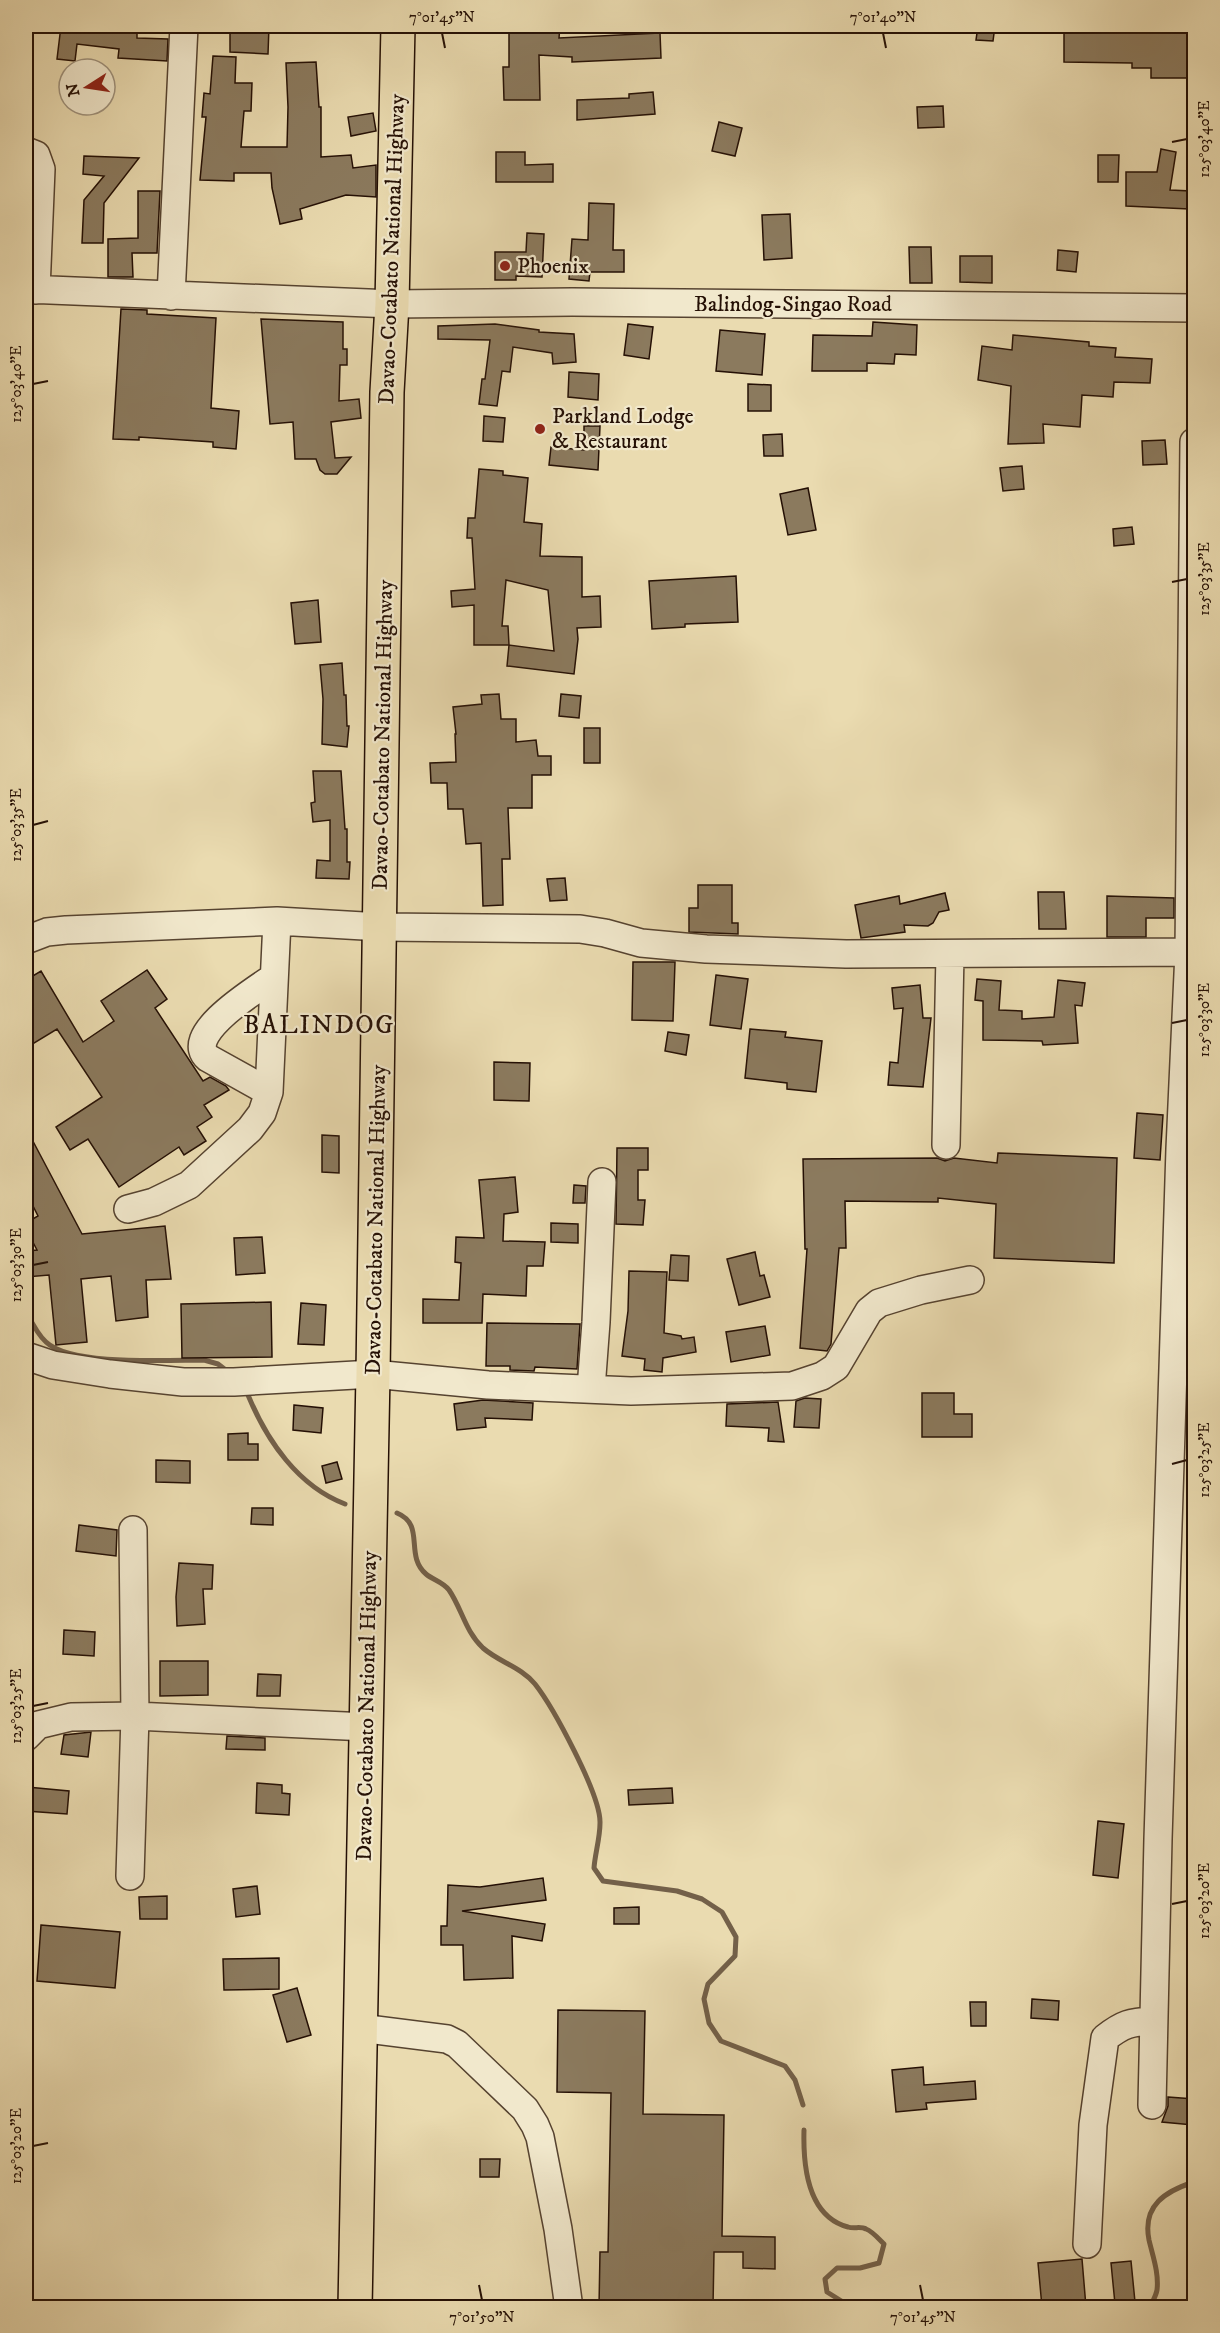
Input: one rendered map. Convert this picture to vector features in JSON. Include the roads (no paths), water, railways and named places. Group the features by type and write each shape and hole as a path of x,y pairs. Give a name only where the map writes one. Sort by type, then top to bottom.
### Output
{"highway":[{"name":"Davao-Cotabato National Highway","path":"355,2307 381,927 387,392 392,304 398,26"}],"street":[{"path":"171,296 184,26"},
{"path":"26,151 36,155 41,169 31,290"},
{"name":"Balindog-Singao Road","path":"31,290 392,304 572,302 1194,308"},
{"path":"1152,2105 1180,1149 1192,952 1194,442"},
{"path":"128,1209 163,1199 189,1185 254,1124 262,1113 268,1092 277,921"},
{"path":"26,940 47,932 66,930 277,921 381,927 580,929 641,943 697,949 846,954 1192,952"},
{"path":"946,1145 950,954"},
{"path":"268,1092 208,1058 201,1052 201,1044 206,1032 215,1022 274,977"},
{"path":"591,1389 602,1182"},
{"path":"26,1356 53,1365 183,1382 234,1382 373,1374 488,1386 657,1392 792,1386 806,1383 836,1367 869,1311 879,1303 921,1290 970,1280"},
{"path":"130,1876 135,1716 133,1530"},
{"path":"26,1737 38,1725 54,1719 71,1717 135,1716 367,1727"},
{"path":"1087,2244 1093,2125 1105,2038 1130,2022 1153,2021"},
{"path":"360,2028 447,2039 458,2044 525,2109 540,2137 558,2229 569,2307"}],"waterway":[{"path":"26,1311 43,1339 58,1350 76,1355 121,1360 204,1360 218,1364 227,1371"},
{"path":"248,1395 265,1429 286,1460 313,1486 345,1504"},
{"path":"397,1513 406,1518 411,1525 416,1558 420,1566 426,1574 449,1590 477,1641 489,1653 517,1669 535,1684 564,1731 585,1773 598,1810 600,1829 594,1868 603,1881 677,1891 702,1899 722,1912 736,1937 735,1956 708,1984 704,1999 709,2023 721,2041 785,2066 795,2080 803,2105"},
{"path":"804,2130 807,2173 816,2201 834,2221 848,2227 868,2230 884,2244 879,2263 860,2268 837,2268 825,2279 827,2292 843,2302 863,2308"},
{"path":"1150,2308 1156,2292 1157,2277 1149,2240 1149,2217 1158,2201 1174,2190 1194,2182"}],"place":[{"name":"Phoenix","path":"505,266"},
{"name":"Parkland Lodge & Restaurant","path":"540,429"}],"district":[{"name":"BALINDOG","path":"319,1025"}]}
